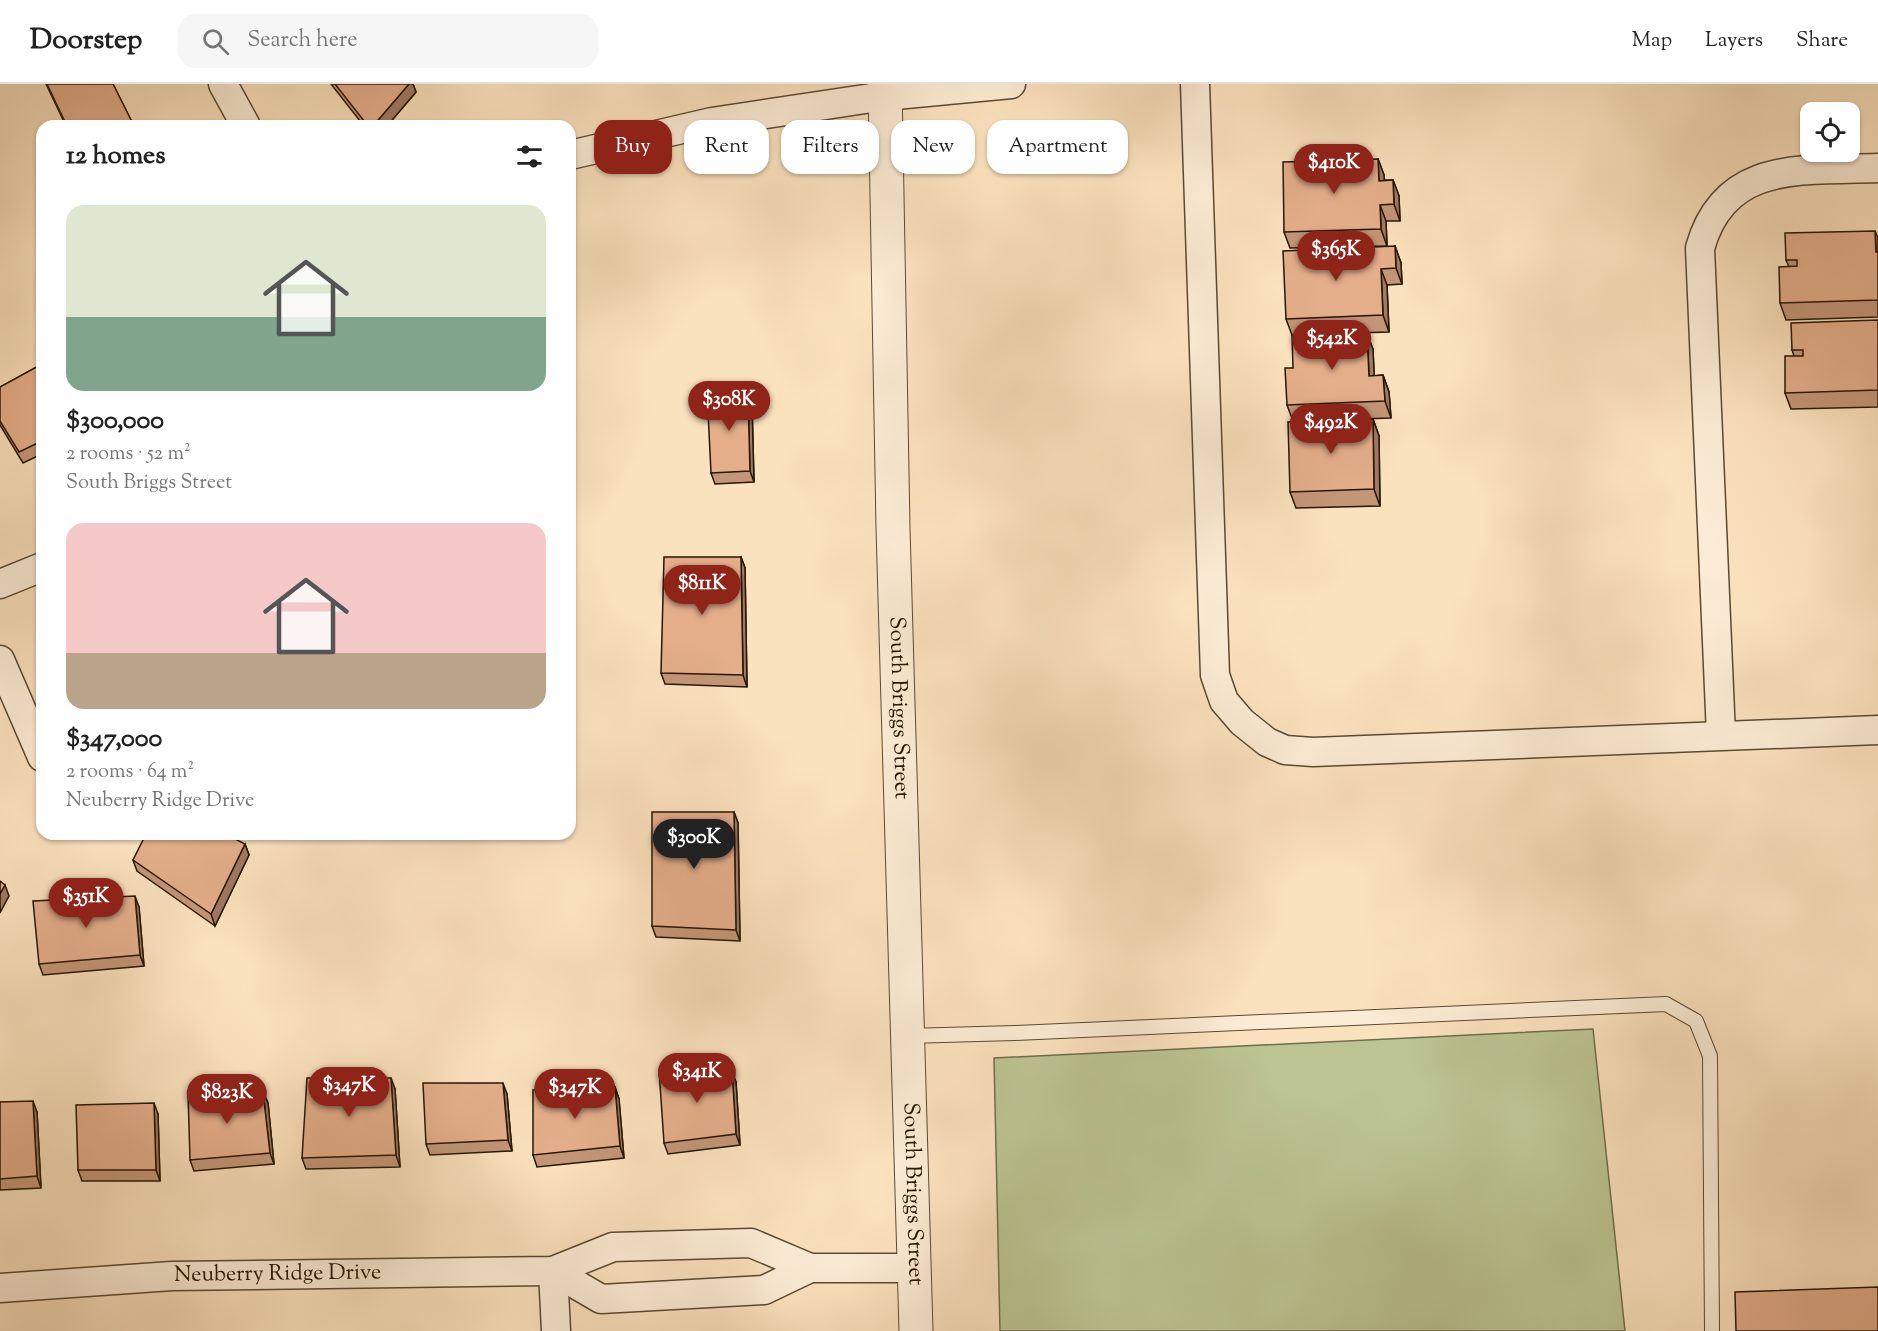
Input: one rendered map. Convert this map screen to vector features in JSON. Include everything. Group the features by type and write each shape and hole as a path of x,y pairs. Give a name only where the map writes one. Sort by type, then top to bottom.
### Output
{"street":[{"path":"224,84 243,120"},
{"path":"576,153 712,122 885,90 1011,84"},
{"path":"1195,84 1215,675 1224,701 1242,722 1267,742 1285,750 1313,753 1878,730"},
{"name":"South Briggs Street","path":"885,90 892,528 916,1331"},
{"path":"1721,735 1700,266 1704,233 1718,209 1740,186 1767,175 1878,168"},
{"path":"0,584 36,569"},
{"path":"0,660 36,743"},
{"name":"Neuberry Ridge Drive","path":"0,1288 172,1276 554,1271 613,1247 751,1243 810,1268 915,1268"},
{"name":"Neuberry Ridge Drive","path":"554,1271 601,1299 764,1290 810,1268"},
{"path":"554,1271 556,1331"}],"lane":[{"path":"907,1036 1666,1004 1696,1021 1710,1056 1712,1331"}],"green space":[{"path":"1593,1029 1625,1331 1000,1331 994,1058"}],"building":[{"path":"47,84 113,84 131,120 64,120"},
{"path":"335,84 409,84 378,120 363,120"},
{"path":"1378,159 1379,181 1393,180 1394,204 1380,205 1381,229 1284,232 1283,162"},
{"path":"1875,231 1876,252 1878,252 1878,300 1780,303 1779,267 1797,266 1797,260 1786,260 1785,233"},
{"path":"1395,246 1396,268 1381,269 1383,315 1286,319 1283,251"},
{"path":"1878,320 1878,390 1785,393 1785,356 1803,356 1803,350 1792,350 1791,323"},
{"path":"1367,333 1369,376 1383,375 1385,401 1287,405 1285,368 1293,368 1292,335"},
{"path":"36,367 36,444 19,452 0,421 0,387"},
{"path":"707,391 748,393 750,471 711,473"},
{"path":"1373,419 1374,489 1290,492 1288,422"},
{"path":"664,557 741,557 743,675 661,673"},
{"path":"652,812 734,812 736,930 652,926"},
{"path":"143,840 237,840 245,844 211,914 133,860"},
{"path":"0,881 5,885 0,894"},
{"path":"135,896 140,955 39,964 33,901"},
{"path":"659,1070 732,1070 736,1134 664,1143"},
{"path":"307,1078 391,1078 396,1155 302,1158"},
{"path":"423,1083 503,1083 508,1140 426,1144"},
{"path":"615,1087 620,1146 533,1155 533,1090"},
{"path":"188,1092 263,1092 270,1153 190,1160"},
{"path":"33,1101 37,1176 0,1179 0,1102"},
{"path":"154,1103 156,1170 78,1170 76,1105"},
{"path":"1878,1287 1878,1331 1736,1331 1735,1292"}]}
